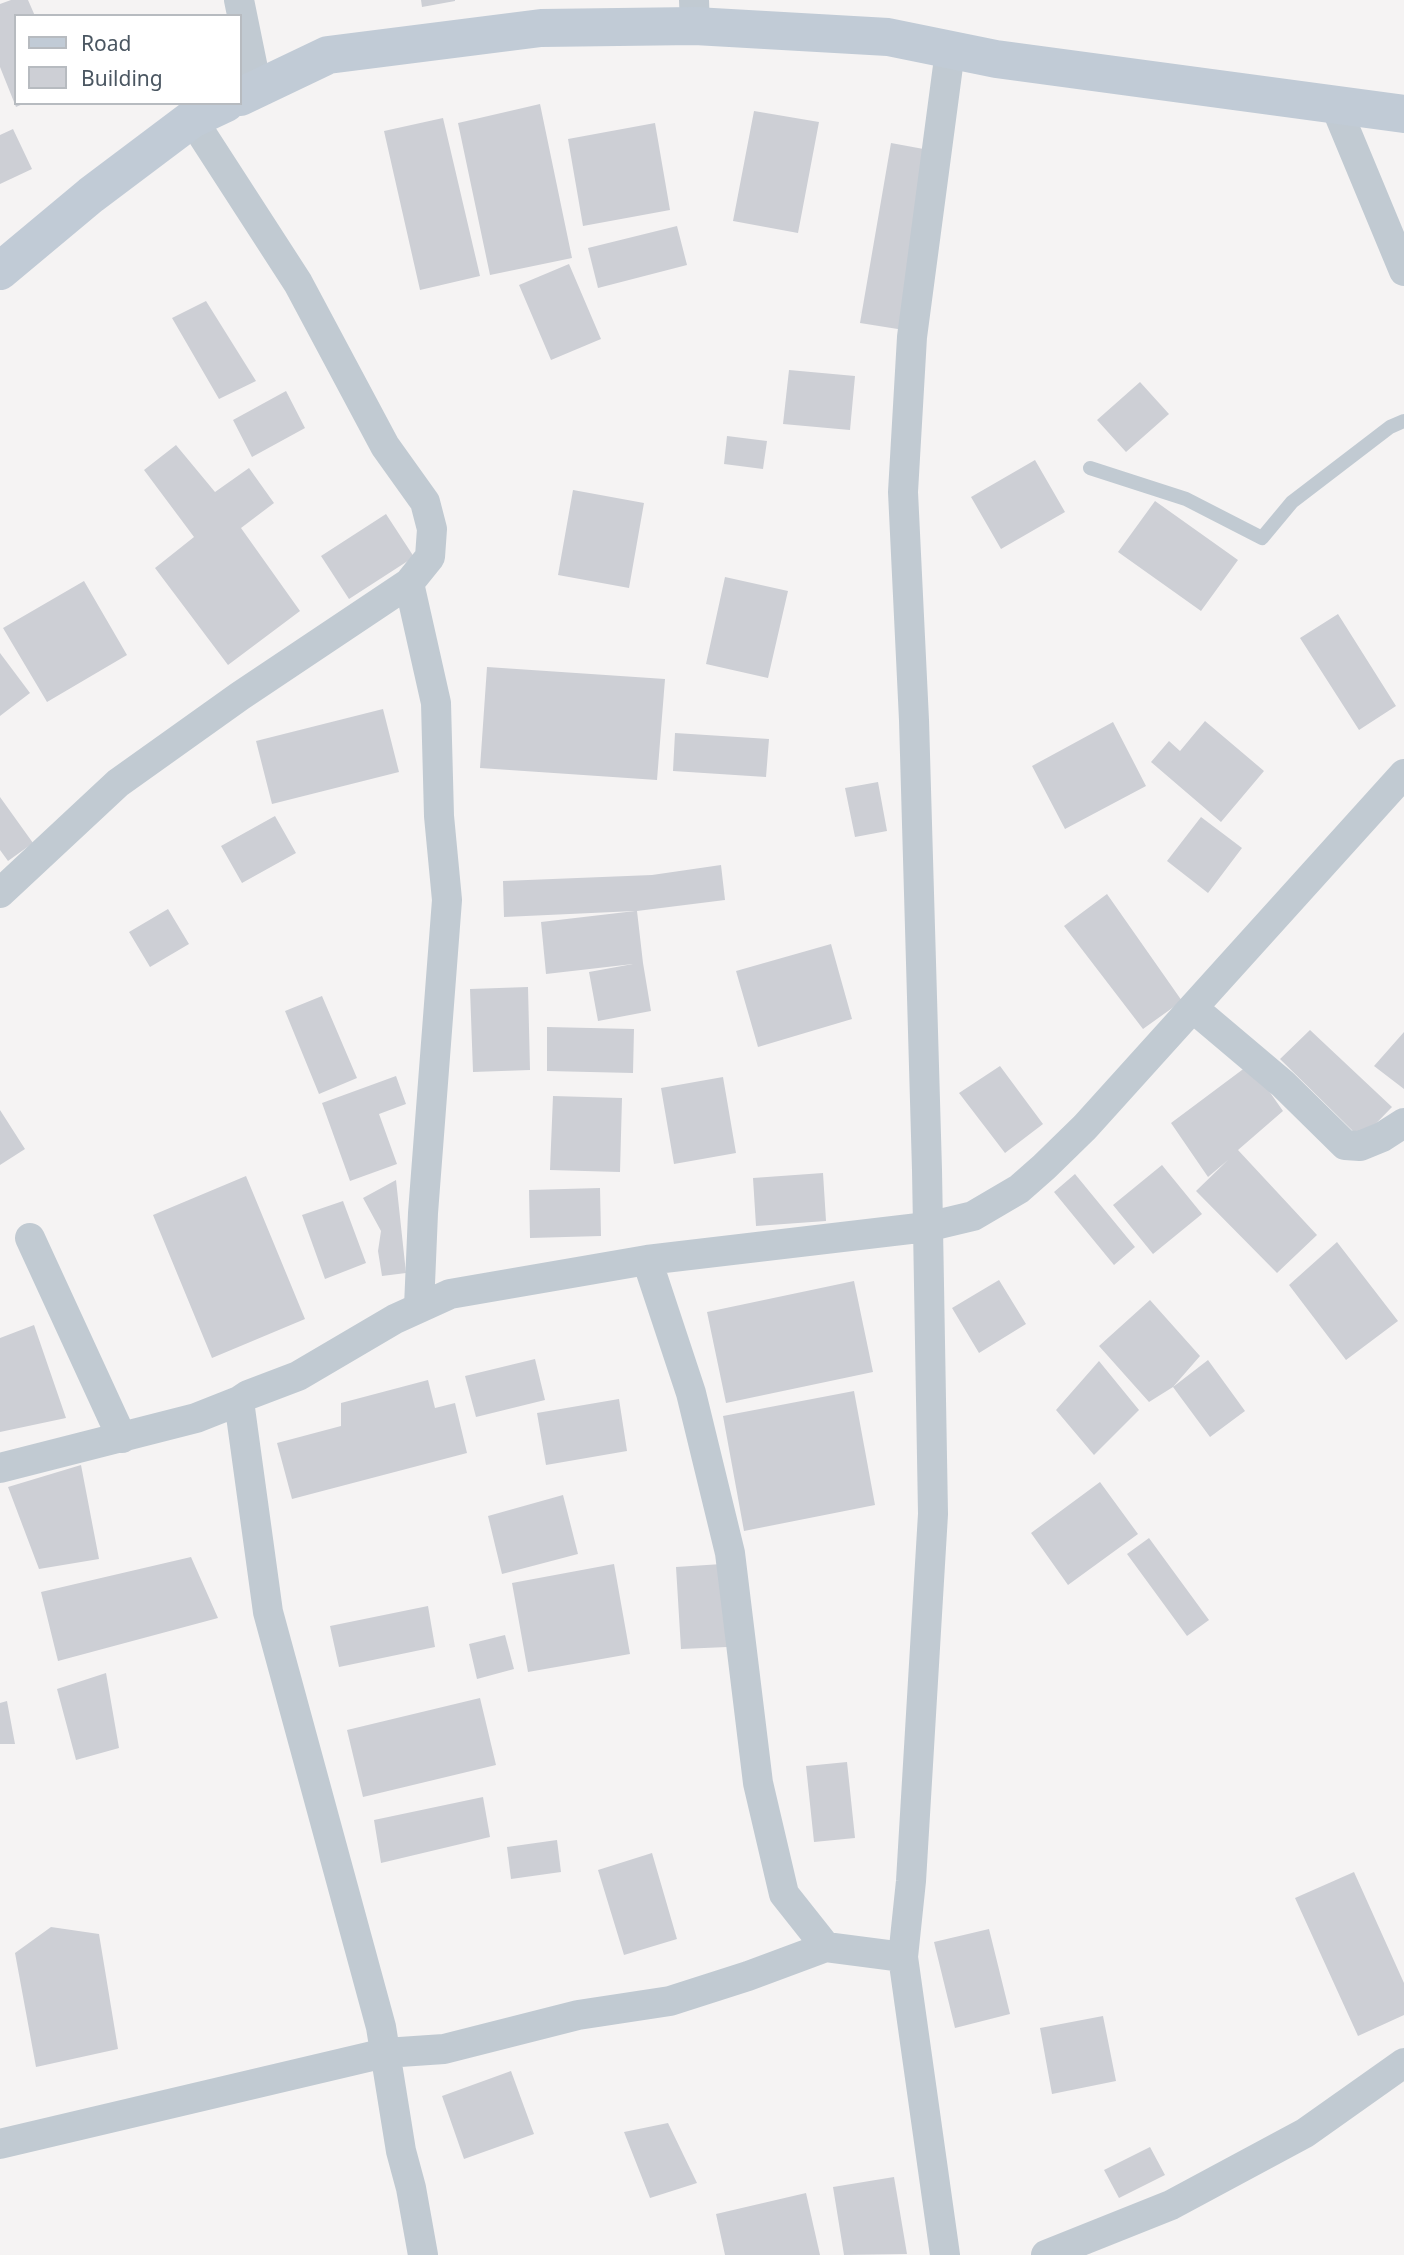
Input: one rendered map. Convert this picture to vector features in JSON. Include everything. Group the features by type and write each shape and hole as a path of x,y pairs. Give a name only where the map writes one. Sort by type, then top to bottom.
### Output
{"street":[{"path":"242,96 328,55 541,28 695,13 888,37 996,59 1404,114"},
{"path":"945,2255 903,1958 911,1881 933,1514 928,1170 914,720 903,492 912,337 950,51"},
{"path":"0,271 91,195 225,105"},
{"path":"0,893 118,783 240,696 409,583 430,557 432,528 425,502 385,446 298,283 230,105"},
{"path":"1335,105 1404,271"},
{"path":"409,583 436,703 439,816 447,900 423,1213 419,1307"},
{"path":"0,1468 196,1418 298,1376 395,1319 450,1294 647,1260 927,1227 973,1216 1019,1189 1085,1127 1404,774"},
{"path":"1194,1008 1283,1084 1345,1145 1360,1146 1382,1137 1404,1123"},
{"path":"30,1238 122,1438"},
{"path":"647,1260 691,1393 730,1553 758,1783 784,1894 826,1947"},
{"path":"239,1401 268,1612 381,2027 401,2151 411,2188 423,2255"},
{"path":"0,2144 386,2053 444,2049 578,2015 670,2001 826,1947 903,1958"},
{"path":"1046,2255 1171,2205 1305,2133 1404,2063"}],"lane":[{"path":"1090,468 1186,499 1262,538 1292,502 1391,426 1404,421"}],"building":[{"path":"11,0 28,0 34,14 14,14 14,102 0,67 0,4"},
{"path":"421,0 455,0 455,1 422,7"},
{"path":"540,104 572,258 490,275 458,123"},
{"path":"754,111 819,122 798,233 733,221"},
{"path":"443,118 480,276 420,290 384,131"},
{"path":"655,123 670,210 583,226 568,139"},
{"path":"13,129 32,169 0,184 0,135"},
{"path":"891,143 929,150 904,330 860,323"},
{"path":"677,226 687,265 598,288 588,248"},
{"path":"569,264 601,339 551,360 519,285"},
{"path":"206,301 256,381 219,399 172,318"},
{"path":"789,370 855,376 850,430 783,424"},
{"path":"1140,382 1169,414 1126,452 1097,420"},
{"path":"286,391 305,428 252,457 233,420"},
{"path":"727,436 767,441 763,469 724,464"},
{"path":"176,445 215,492 249,468 274,503 241,528 300,611 228,665 155,568 194,537 144,470"},
{"path":"1035,460 1065,512 1001,549 971,497"},
{"path":"573,490 644,503 629,588 558,575"},
{"path":"1155,501 1238,560 1201,611 1118,552"},
{"path":"386,514 414,557 349,599 321,556"},
{"path":"725,577 788,591 768,678 706,664"},
{"path":"84,581 127,655 47,702 3,628"},
{"path":"1338,614 1396,706 1359,730 1300,638"},
{"path":"0,653 30,693 0,716"},
{"path":"487,667 665,679 657,780 480,768"},
{"path":"383,709 399,772 272,804 256,741"},
{"path":"1205,721 1264,771 1221,822 1151,762 1169,741 1180,751"},
{"path":"1113,722 1146,786 1065,829 1032,766"},
{"path":"675,733 769,739 766,777 673,771"},
{"path":"878,782 887,831 855,837 845,788"},
{"path":"0,797 33,843 8,861 0,850"},
{"path":"275,816 296,853 242,883 221,846"},
{"path":"1201,817 1242,848 1208,893 1167,861"},
{"path":"721,865 725,900 637,911 651,1011 598,1021 589,972 633,964 546,974 541,922 635,911 504,917 503,881 652,875"},
{"path":"1107,894 1182,1001 1143,1029 1064,926"},
{"path":"168,909 189,944 150,967 129,932"},
{"path":"831,944 852,1019 758,1047 736,971"},
{"path":"528,987 530,1070 473,1072 470,989"},
{"path":"322,996 357,1078 319,1094 285,1011"},
{"path":"547,1027 634,1029 633,1073 547,1071"},
{"path":"1310,1030 1392,1107 1361,1139 1280,1059"},
{"path":"1404,1032 1404,1089 1374,1066"},
{"path":"1250,1064 1283,1111 1238,1150 1317,1235 1277,1273 1196,1191 1228,1160 1208,1177 1171,1123"},
{"path":"1000,1066 1043,1124 1005,1153 959,1093"},
{"path":"396,1076 406,1104 379,1114 397,1164 350,1181 322,1103"},
{"path":"723,1077 736,1153 674,1164 661,1088"},
{"path":"553,1096 622,1098 620,1172 550,1170"},
{"path":"0,1110 25,1149 0,1165"},
{"path":"1162,1165 1202,1214 1153,1254 1113,1205"},
{"path":"823,1173 826,1221 756,1226 753,1178"},
{"path":"1075,1174 1135,1247 1114,1265 1054,1192"},
{"path":"246,1176 305,1319 212,1358 153,1215"},
{"path":"396,1180 406,1273 382,1276 378,1251 381,1231 363,1198"},
{"path":"600,1188 601,1236 530,1238 529,1190"},
{"path":"343,1201 366,1263 325,1279 302,1215"},
{"path":"1337,1242 1398,1321 1346,1360 1289,1285"},
{"path":"999,1280 1026,1324 979,1353 952,1308"},
{"path":"854,1281 873,1372 726,1403 707,1312"},
{"path":"1150,1300 1200,1356 1173,1387 1149,1402 1099,1346"},
{"path":"34,1325 66,1418 0,1432 0,1338"},
{"path":"535,1359 545,1400 476,1417 465,1376"},
{"path":"1208,1360 1245,1411 1210,1437 1173,1387"},
{"path":"1099,1361 1139,1410 1094,1455 1056,1410"},
{"path":"428,1380 435,1408 455,1403 467,1453 292,1499 277,1443 341,1426 341,1403"},
{"path":"854,1391 875,1505 744,1531 723,1416"},
{"path":"619,1399 627,1451 546,1465 537,1413"},
{"path":"81,1465 99,1559 39,1569 8,1487"},
{"path":"1100,1482 1138,1534 1068,1585 1031,1533"},
{"path":"563,1495 578,1554 502,1574 488,1516"},
{"path":"1149,1538 1209,1620 1187,1636 1127,1554"},
{"path":"191,1557 218,1618 58,1661 41,1592"},
{"path":"614,1564 630,1654 528,1672 512,1583"},
{"path":"722,1564 727,1647 681,1649 676,1567"},
{"path":"428,1606 435,1647 339,1667 330,1626"},
{"path":"505,1635 514,1669 477,1679 469,1644"},
{"path":"106,1673 119,1748 76,1760 57,1689"},
{"path":"480,1698 496,1765 363,1797 347,1730"},
{"path":"7,1701 15,1744 0,1744 0,1703"},
{"path":"847,1762 855,1838 814,1842 806,1766"},
{"path":"483,1797 490,1837 381,1863 374,1820"},
{"path":"557,1840 561,1872 511,1879 507,1847"},
{"path":"652,1853 677,1939 624,1955 598,1870"},
{"path":"1354,1872 1404,1983 1404,2015 1358,2036 1295,1898"},
{"path":"51,1927 99,1934 118,2049 36,2067 15,1953"},
{"path":"989,1929 1010,2014 955,2028 934,1942"},
{"path":"1103,2016 1116,2081 1052,2094 1040,2028"},
{"path":"511,2071 534,2134 464,2159 442,2096"},
{"path":"668,2123 697,2183 650,2198 624,2132"},
{"path":"1150,2147 1165,2175 1119,2198 1104,2170"},
{"path":"894,2177 907,2254 844,2255 833,2187"},
{"path":"806,2193 820,2255 725,2255 716,2214"}]}
